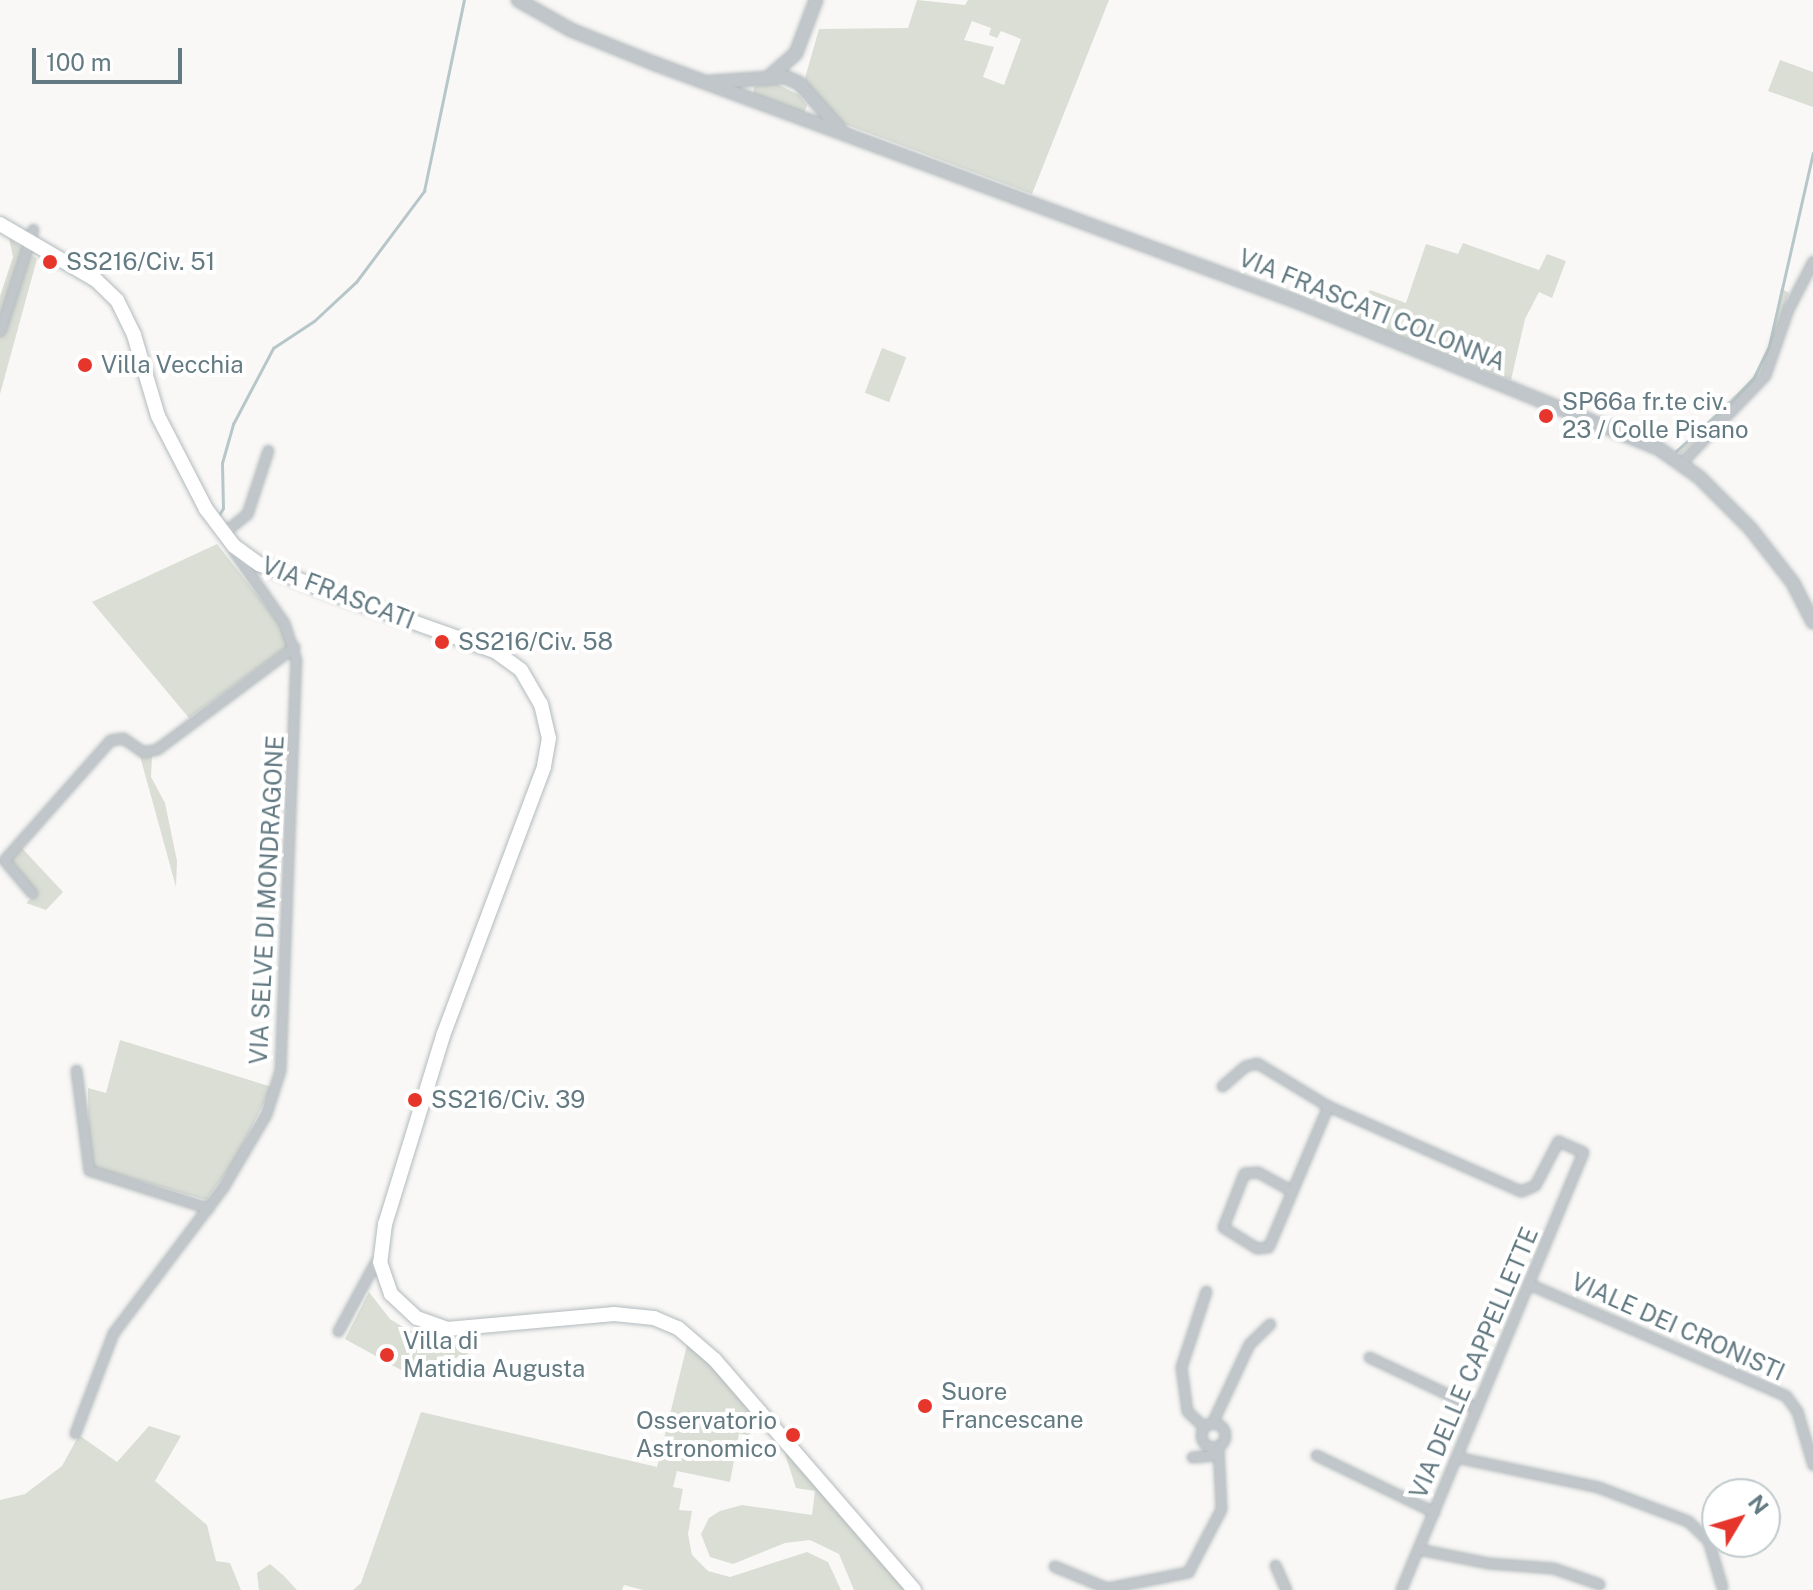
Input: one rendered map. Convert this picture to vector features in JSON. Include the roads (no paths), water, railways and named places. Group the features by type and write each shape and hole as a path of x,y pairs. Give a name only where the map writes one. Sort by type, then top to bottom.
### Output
{"main road":[{"name":"VIA FRASCATI","path":"0,224 31,234 96,280 119,304 134,335 158,416 221,533 259,564 499,653 529,680 547,724 546,760 443,1036 380,1254"},
{"path":"380,1254 393,1297 417,1318 439,1327 614,1314 654,1318 683,1331 715,1360 914,1590"}],"street":[{"name":"VIA FRASCATI COLONNA","path":"518,0 571,30 703,82 801,116 1589,417 1681,463 1722,497 1770,551 1813,622"},
{"path":"799,83 799,46 816,0"},
{"path":"771,75 799,46"},
{"name":"VIA FRASCATI COLONNA","path":"703,82 771,75 799,83 847,134"},
{"path":"750,99 751,78"},
{"path":"801,116 812,114 816,103"},
{"path":"0,331 31,234"},
{"path":"1681,463 1765,375 1788,309 1813,261"},
{"path":"221,533 247,514 268,450"},
{"name":"VIA SELVE DI MONDRAGONE","path":"75,1433 113,1333 208,1208 266,1114 282,1061 294,647 277,611 221,533"},
{"path":"32,893 4,860 110,740 123,738 143,752 157,749 294,647"},
{"path":"1222,1086 1245,1066 1257,1063 1328,1106 1292,1191 1265,1249 1225,1230 1223,1216 1244,1173 1258,1172 1292,1191"},
{"path":"76,1070 89,1170 208,1208"},
{"name":"VIA DELLE CAPPELLETTE","path":"1328,1106 1521,1191 1535,1185 1558,1141 1583,1152 1401,1590"},
{"name":"VIA FRASCATI","path":"338,1331 380,1254"},
{"name":"VIALE DEI CRONISTI","path":"1529,1284 1786,1396 1797,1411 1813,1465"},
{"path":"1054,1566 1099,1587 1153,1586 1184,1575 1201,1556 1223,1497 1218,1450 1224,1430 1188,1415 1181,1367 1206,1291"},
{"path":"1218,1450 1203,1442 1208,1425 1249,1344 1270,1324"},
{"path":"1369,1357 1477,1408"},
{"path":"1192,1457 1218,1450"},
{"path":"1316,1455 1434,1512"},
{"path":"1456,1457 1598,1487 1685,1520 1708,1540 1722,1587"},
{"path":"1418,1549 1488,1563 1553,1568 1599,1584"},
{"path":"1275,1565 1286,1590"}],"waterway":[{"path":"219,515 223,508 222,463 233,424 273,348 314,321 356,282 424,191 464,0"},
{"path":"1676,451 1754,377 1769,346 1813,153"}],"place":[{"name":"SS216/Civ. 51","path":"50,262"},
{"name":"Villa Vecchia","path":"85,365"},
{"name":"SP66a fr.te civ. 23 / Colle Pisano","path":"1546,416"},
{"name":"SS216/Civ. 58","path":"442,642"},
{"name":"SS216/Civ. 39","path":"415,1100"},
{"name":"Villa di Matidia Augusta","path":"387,1355"},
{"name":"Suore Francescane","path":"925,1406"},
{"name":"Osservatorio Astronomico","path":"793,1435"}]}
